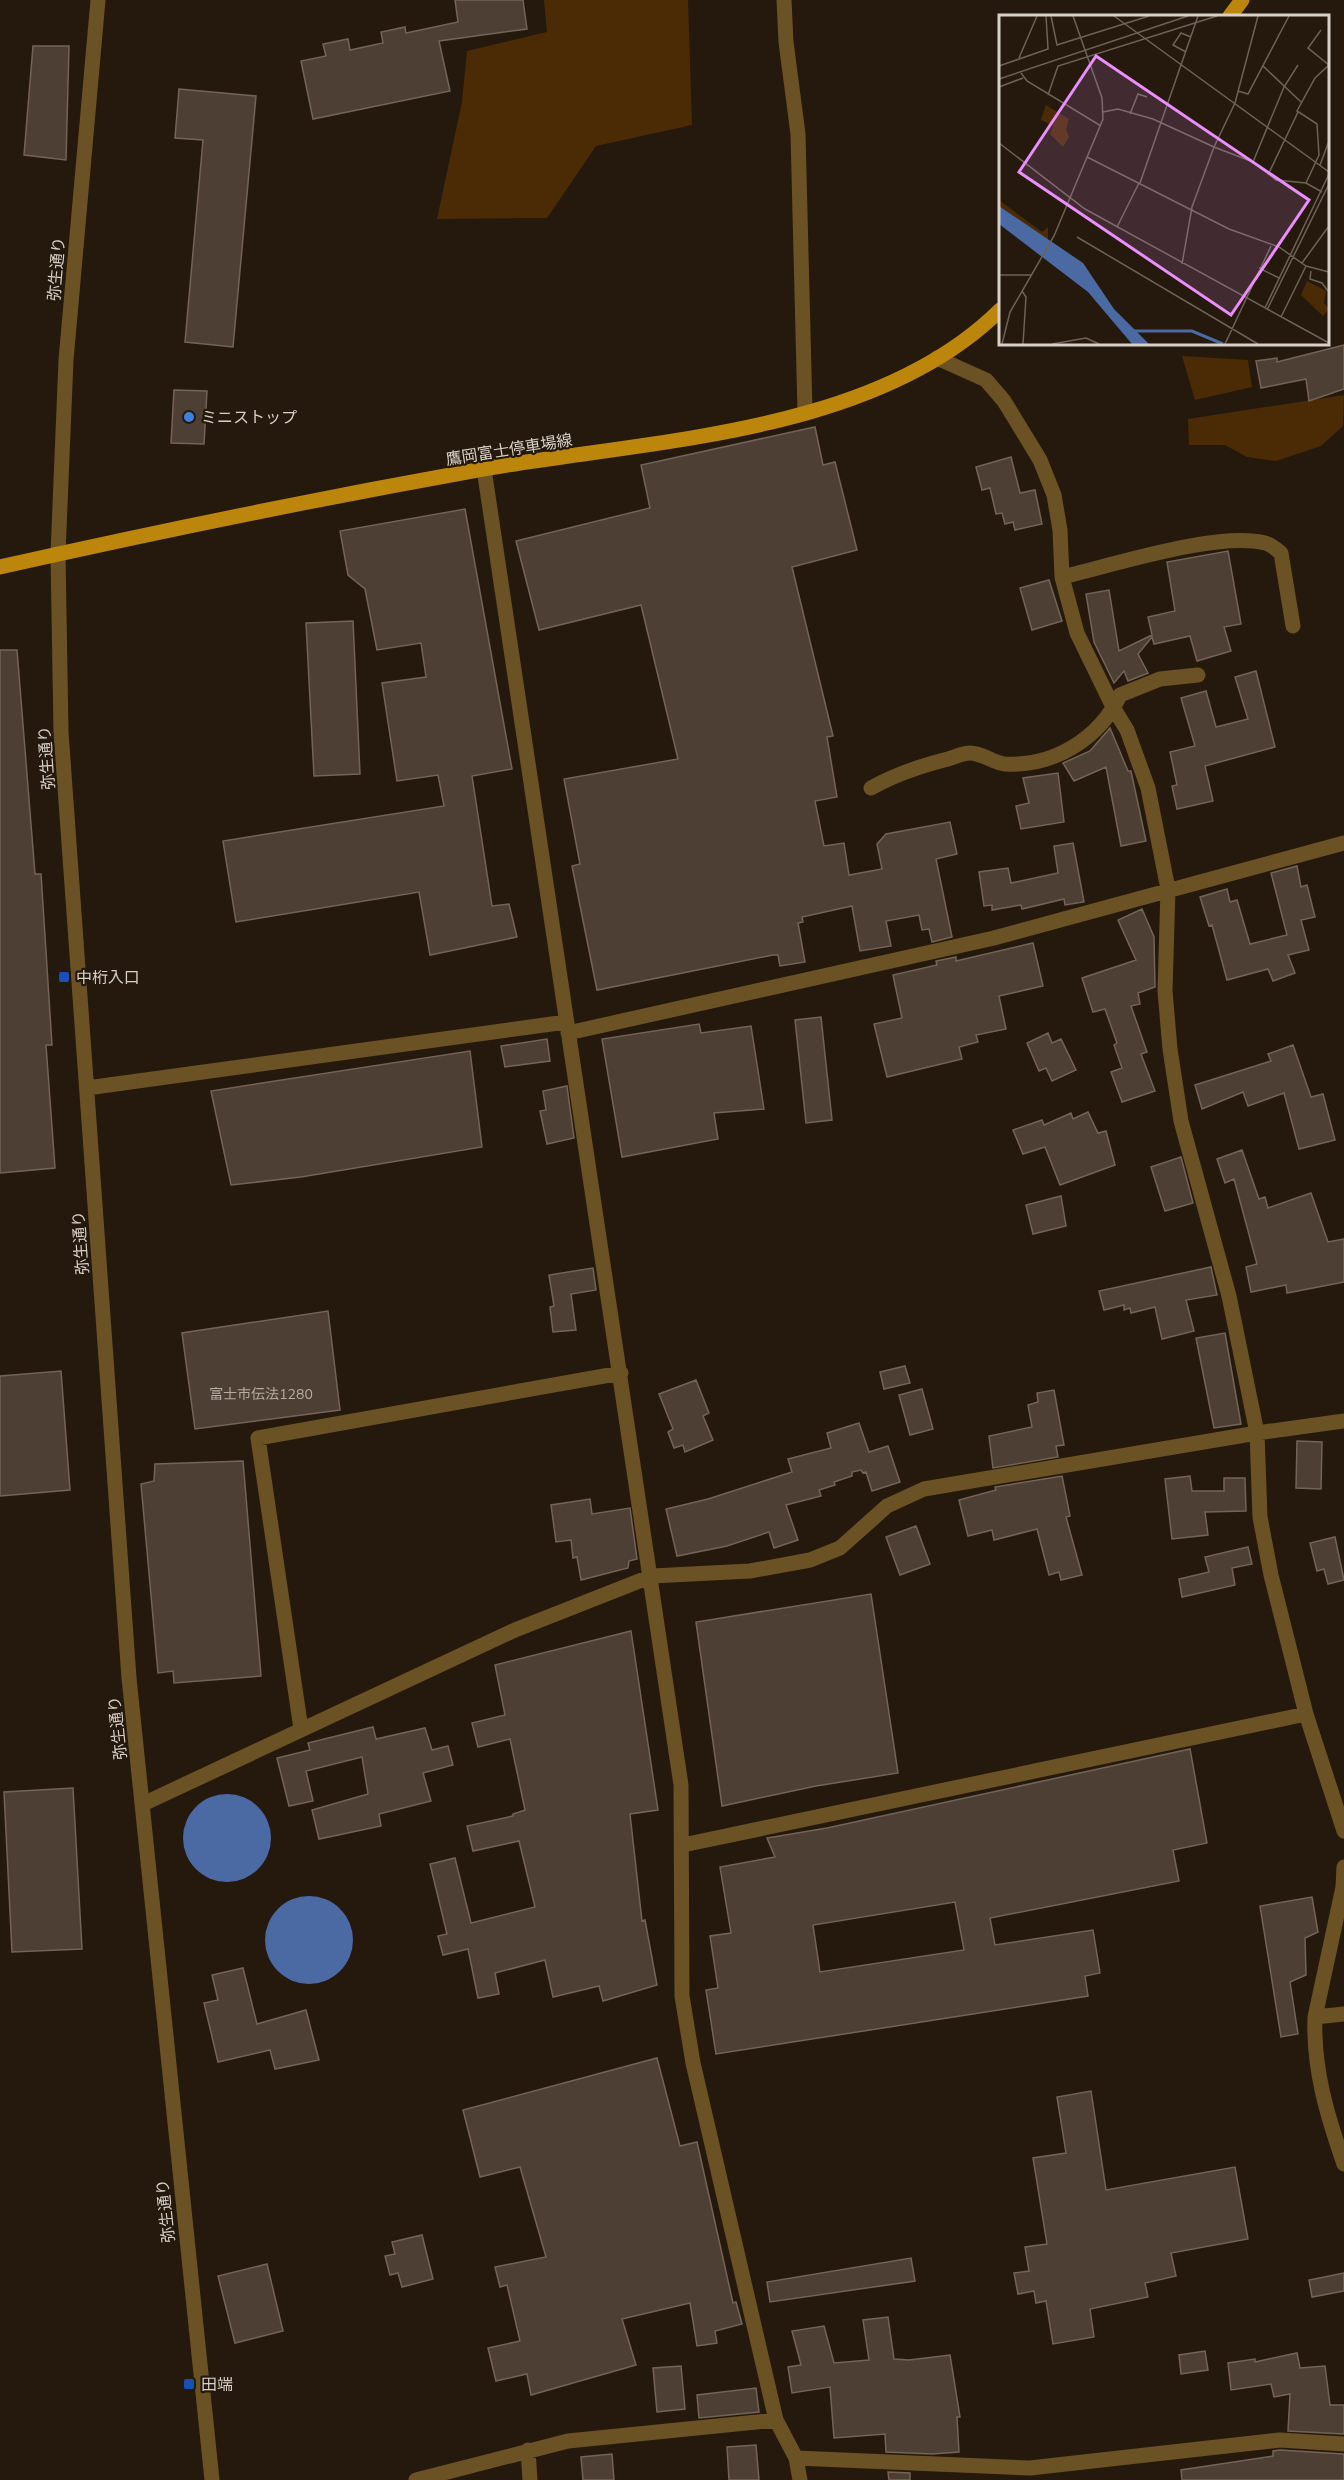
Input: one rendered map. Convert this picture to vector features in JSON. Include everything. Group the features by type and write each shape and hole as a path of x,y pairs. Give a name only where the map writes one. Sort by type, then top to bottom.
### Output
{"main road":[{"path":"1231,15 1242,0"},
{"name":"鷹岡富士停車場線","path":"0,567 484,469 681,442 806,412 880,388 937,358 999,311"}],"street":[{"name":"弥生通り","path":"98,0 66,360 58,554 61,732 129,1678 171,2103 212,2480"},
{"path":"784,0 786,42 798,134 806,412"},
{"path":"937,358 986,380 1004,401 1028,436 1054,495 1060,530 1062,578 1077,633 1114,709 1127,730 1148,788 1168,889 1165,991 1170,1049 1181,1121 1229,1296 1257,1433 1260,1518 1306,1714 1344,1831"},
{"path":"484,469 652,1576 681,1785 682,1996 693,2063 776,2421 796,2458 800,2480"},
{"path":"1062,578 1206,543 1236,539 1266,543 1281,553 1293,626"},
{"path":"871,788 903,771 971,753 1004,764 1040,760 1064,753 1088,739 1114,709 1120,695 1160,679 1198,675"},
{"path":"87,1088 567,1027 994,938 1344,843"},
{"path":"301,1729 258,1438 621,1373"},
{"path":"143,1804 515,1630 652,1576 750,1571 810,1560 840,1548 887,1506 924,1489 1257,1433 1344,1421"},
{"path":"683,1845 1306,1714"},
{"path":"1344,1867 1343,1887 1315,2017 1317,2066 1323,2103 1344,2164"},
{"path":"1315,2017 1344,2014"},
{"path":"416,2480 528,2450 588,2438 776,2421"},
{"path":"796,2458 1030,2468 1280,2440 1344,2444"},
{"path":"528,2450 530,2480"}],"shaded area":[{"path":"544,0 688,0 692,125 596,146 547,218 437,219 462,102 467,51 547,32"},
{"path":"1182,356 1248,360 1252,387 1195,400"},
{"path":"1344,395 1343,426 1321,446 1276,461 1247,457 1225,445 1189,445 1188,419"}],"water":[{"path":"227,1794 252,1801 264,1813 271,1838 264,1863 252,1875 227,1882 202,1875 190,1863 183,1838 190,1813 202,1801"},
{"path":"309,1896 334,1903 346,1915 353,1940 346,1965 334,1977 309,1984 284,1977 272,1965 265,1940 272,1915 284,1903"}],"building":[{"path":"455,0 523,0 527,29 439,41 450,91 313,119 301,61 326,56 323,44 348,39 350,50 383,43 381,32 405,27 406,33 458,22"},
{"path":"33,46 69,46 66,160 24,155"},
{"path":"179,89 256,96 233,347 185,342 203,140 175,138"},
{"path":"1344,345 1344,389 1309,401 1306,379 1261,388 1256,361 1277,358 1277,362"},
{"name":"ミニストップ","path":"174,390 207,391 204,444 171,443"},
{"path":"815,427 823,465 835,462 857,550 792,567 833,736 827,737 837,797 815,801 824,846 844,843 849,875 882,869 877,844 886,834 950,822 957,854 936,859 952,937 932,942 929,929 922,930 919,915 886,921 891,946 860,951 852,906 802,917 803,922 798,923 805,962 780,966 778,955 773,955 597,990 572,866 580,864 564,779 678,759 641,605 539,630 516,541 650,508 641,465"},
{"path":"1011,457 1020,493 1035,490 1042,524 1015,530 1013,522 1005,524 1002,513 996,514 990,488 982,490 976,467"},
{"path":"465,509 512,769 472,776 492,906 509,904 517,937 430,955 419,892 236,922 223,841 444,806 438,775 397,781 382,683 426,677 421,643 377,650 365,589 348,575 340,531"},
{"path":"1228,551 1241,624 1224,627 1231,651 1197,661 1190,636 1154,644 1152,637 1138,654 1148,673 1128,681 1124,671 1114,683 1094,642 1086,594 1109,590 1119,651 1152,635 1148,617 1175,611 1167,562"},
{"path":"1049,580 1062,621 1032,630 1020,588"},
{"path":"353,621 360,774 314,776 306,623"},
{"path":"0,650 17,650 35,874 41,874 52,1045 46,1045 55,1168 0,1173"},
{"path":"1256,671 1275,747 1205,766 1213,801 1177,809 1172,786 1177,785 1170,752 1195,746 1181,698 1206,691 1216,727 1248,719 1235,677"},
{"path":"1110,728 1128,771 1131,771 1146,841 1121,846 1106,767 1074,781 1063,763 1090,751"},
{"path":"1058,773 1064,822 1021,829 1016,806 1029,803 1023,778"},
{"path":"1073,843 1084,902 1065,905 1064,899 1022,909 1021,905 992,910 992,905 984,906 979,872 1008,868 1011,883 1058,873 1054,846"},
{"path":"1297,866 1301,887 1307,885 1315,917 1301,920 1309,950 1288,955 1295,973 1273,981 1268,969 1227,980 1212,925 1209,926 1200,897 1227,889 1230,902 1237,900 1250,944 1287,935 1271,873"},
{"path":"1142,909 1154,937 1155,987 1138,993 1140,1004 1131,1006 1147,1052 1141,1054 1155,1091 1122,1102 1111,1072 1122,1068 1114,1045 1117,1043 1105,1009 1093,1012 1082,978 1136,960 1118,920"},
{"path":"1033,943 1043,986 999,996 1006,1029 976,1035 978,1042 959,1047 962,1059 887,1077 874,1024 902,1018 893,975 937,965 936,961 956,957 956,961"},
{"path":"821,1017 832,1120 806,1123 795,1020"},
{"path":"699,1024 701,1033 751,1026 764,1109 714,1113 718,1139 622,1157 602,1039"},
{"path":"1048,1033 1052,1043 1061,1039 1076,1070 1052,1081 1046,1068 1039,1071 1027,1043"},
{"path":"547,1039 550,1061 505,1067 501,1046"},
{"path":"1293,1045 1311,1097 1323,1094 1335,1140 1299,1149 1284,1093 1248,1106 1243,1092 1202,1109 1195,1085 1271,1061 1268,1054"},
{"path":"470,1051 482,1147 301,1177 231,1185 211,1091"},
{"path":"567,1086 574,1138 547,1144 540,1111 546,1110 543,1091"},
{"path":"1088,1112 1098,1133 1106,1131 1115,1165 1060,1185 1045,1147 1023,1154 1013,1130 1042,1120 1044,1125 1071,1113 1073,1119"},
{"path":"1242,1150 1259,1199 1265,1197 1268,1208 1311,1193 1328,1242 1344,1239 1344,1282 1287,1293 1286,1285 1251,1292 1246,1267 1257,1264 1234,1179 1225,1183 1217,1159"},
{"path":"1181,1157 1193,1203 1165,1211 1151,1167"},
{"path":"1061,1196 1066,1226 1033,1234 1026,1205"},
{"path":"1211,1267 1217,1295 1186,1300 1194,1331 1162,1339 1155,1307 1131,1313 1130,1308 1124,1310 1124,1305 1104,1310 1099,1291"},
{"path":"593,1268 596,1290 571,1294 576,1330 553,1332 550,1307 554,1306 549,1275"},
{"path":"328,1311 340,1410 195,1429 182,1333"},
{"path":"1225,1333 1241,1424 1214,1428 1196,1338"},
{"path":"905,1366 910,1383 884,1389 880,1372"},
{"path":"61,1371 70,1490 0,1496 0,1376"},
{"path":"696,1380 709,1413 703,1416 713,1440 685,1452 683,1445 674,1448 668,1432 673,1429 659,1394"},
{"path":"922,1389 933,1429 910,1435 899,1395"},
{"path":"1054,1390 1064,1445 1056,1446 1058,1457 993,1468 989,1436 1032,1427 1028,1405 1038,1402 1037,1393"},
{"path":"859,1423 869,1452 888,1446 900,1482 872,1491 866,1472 863,1473 861,1470 852,1472 852,1476 819,1490 821,1496 786,1505 798,1540 774,1548 769,1532 727,1546 677,1556 666,1509 708,1499 792,1472 788,1459 831,1448 827,1433"},
{"path":"1297,1441 1322,1442 1321,1489 1296,1488"},
{"path":"243,1461 261,1676 174,1683 173,1671 158,1673 141,1484 154,1481 155,1464"},
{"path":"1062,1476 1070,1516 1066,1517 1082,1575 1061,1580 1059,1572 1049,1575 1037,1529 994,1540 992,1530 968,1536 959,1500 996,1490 995,1487"},
{"path":"1190,1476 1192,1491 1224,1491 1224,1478 1245,1478 1246,1511 1205,1512 1208,1535 1172,1539 1165,1479"},
{"path":"590,1499 592,1514 630,1508 637,1559 629,1561 628,1568 581,1580 577,1557 573,1558 571,1540 556,1542 551,1505"},
{"path":"916,1526 930,1564 900,1575 886,1537"},
{"path":"1335,1537 1344,1580 1328,1584 1324,1569 1317,1571 1310,1543"},
{"path":"1248,1547 1252,1564 1232,1568 1235,1585 1182,1597 1179,1579 1209,1572 1205,1557"},
{"path":"871,1594 898,1773 816,1786 722,1806 696,1622"},
{"path":"631,1631 658,1810 630,1814 642,1921 645,1920 657,1985 603,2001 599,1986 553,1997 545,1960 495,1973 499,1994 478,1998 468,1949 443,1955 438,1936 447,1934 430,1864 455,1858 471,1923 535,1907 519,1841 473,1851 467,1826 513,1816 525,1810 510,1739 478,1747 472,1723 505,1715 495,1665"},
{"path":"373,1727 376,1739 425,1728 432,1750 448,1746 453,1765 423,1773 431,1801 379,1814 381,1826 319,1839 312,1810 368,1794 362,1757 306,1771 313,1801 289,1806 277,1758 310,1750 308,1743"},
{"path":"1190,1749 1207,1843 1173,1850 1179,1881 990,1918 995,1945 1093,1930 1100,1973 1085,1976 1088,1996 716,2054 706,1990 718,1988 710,1936 731,1933 720,1867 775,1857 767,1838 827,1828","holes":["955,1902 964,1950 820,1972 813,1925"]},
{"path":"73,1788 82,1949 12,1952 4,1792"},
{"path":"1312,1897 1318,1932 1305,1938 1306,1975 1290,1982 1298,2034 1281,2037 1260,1906"},
{"path":"243,1968 257,2024 306,2010 319,2060 275,2069 270,2050 218,2062 204,2003 218,2000 212,1975"},
{"path":"657,2058 680,2146 697,2142 733,2303 736,2302 742,2324 715,2331 717,2343 697,2346 690,2303 622,2319 636,2365 531,2395 527,2374 496,2381 488,2348 520,2341 507,2285 500,2287 495,2267 546,2257 520,2167 480,2177 463,2110"},
{"path":"1091,2091 1106,2190 1235,2167 1248,2239 1171,2253 1176,2276 1145,2283 1148,2297 1090,2309 1094,2337 1053,2344 1046,2301 1036,2303 1034,2291 1018,2294 1014,2273 1029,2271 1025,2247 1047,2244 1033,2158 1066,2153 1057,2097"},
{"path":"422,2235 433,2279 402,2287 398,2273 390,2275 385,2256 395,2254 392,2242"},
{"path":"911,2258 915,2281 770,2302 767,2282"},
{"path":"267,2264 283,2331 235,2343 218,2276"},
{"path":"1344,2273 1344,2291 1312,2297 1309,2280"},
{"path":"888,2317 894,2359 909,2360 950,2355 960,2417 957,2417 959,2452 932,2454 886,2452 885,2434 834,2438 830,2387 792,2393 788,2367 801,2365 792,2331 824,2326 834,2363 869,2360 863,2320"},
{"path":"1205,2351 1208,2370 1181,2374 1179,2355"},
{"path":"1297,2353 1300,2368 1325,2366 1330,2405 1344,2405 1344,2434 1288,2431 1290,2394 1274,2397 1271,2384 1231,2390 1228,2363 1255,2359 1255,2362"},
{"path":"681,2366 685,2409 657,2412 653,2368"},
{"path":"756,2388 759,2412 699,2418 697,2395"},
{"path":"756,2445 759,2480 729,2480 727,2447"},
{"path":"1273,2451 1344,2454 1344,2480 1182,2480 1181,2470 1273,2456"},
{"path":"612,2454 614,2480 583,2480 581,2457"},
{"path":"888,2472 910,2473 910,2480 889,2480"}],"place":[{"name":"ミニストップ","path":"189,417"},
{"name":"中桁入口","path":"64,977"},
{"name":"田端","path":"189,2384"}]}
